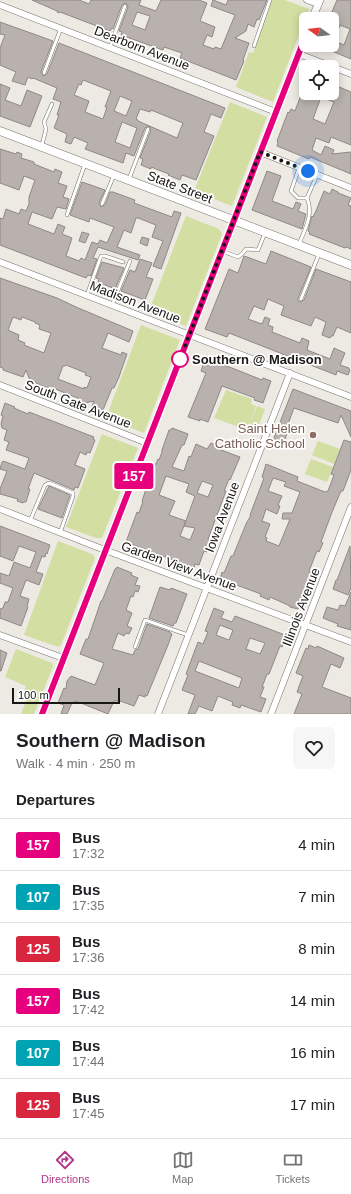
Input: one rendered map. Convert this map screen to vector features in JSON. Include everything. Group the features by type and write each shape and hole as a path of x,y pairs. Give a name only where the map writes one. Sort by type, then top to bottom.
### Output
{"main road":[{"name":"State Street","path":"0,131 351,266"}],"street":[{"path":"307,0 319,2 315,12"},
{"name":"Dearborn Avenue","path":"0,5 276,112"},
{"path":"42,714 299,54 351,74"},
{"path":"260,152 351,188"},
{"name":"Madison Avenue","path":"0,262 351,397"},
{"name":"Iowa Avenue","path":"158,714 290,373"},
{"name":"South Gate Avenue","path":"0,385 147,443"},
{"name":"Illinois Avenue","path":"271,714 351,507"},
{"name":"Garden View Avenue","path":"0,510 351,642"},
{"path":"0,635 63,658"}],"lane":[{"path":"254,46 270,0"},
{"path":"110,47 125,6"},
{"path":"44,73 61,28"},
{"path":"41,147 46,130 44,122 52,104"},
{"path":"129,180 148,129"},
{"path":"67,215 85,164"},
{"path":"299,168 291,191 298,198 307,198"},
{"path":"102,204 114,175"},
{"path":"299,245 309,220 310,211 307,198 317,175"},
{"path":"222,251 238,257 246,250 258,250 265,233"},
{"path":"301,299 319,253"},
{"path":"87,295 101,256 123,262"},
{"path":"112,305 130,261"},
{"path":"91,284 117,294"},
{"path":"30,521 45,485 49,483 73,493 60,533"},
{"path":"135,647 145,620 188,635"}],"green space":[{"path":"272,0 285,0 309,9 308,12 299,12 299,35 273,102 236,87 249,52 253,53"},
{"path":"230,102 267,117 232,206 194,191"},
{"path":"186,216 219,229 222,234 186,326 149,311"},
{"path":"141,325 180,340 144,433 106,418"},
{"path":"226,390 252,399 251,404 256,406 247,430 214,418"},
{"path":"257,406 265,409 256,433 247,430"},
{"path":"102,434 138,448 102,538 96,538 66,527"},
{"path":"318,441 340,449 334,464 312,455"},
{"path":"311,459 333,467 327,482 305,474"},
{"path":"58,541 92,554 95,558 61,645 58,647 24,635"},
{"path":"16,649 52,663 53,666 34,714 21,714 28,696 23,694 26,686 5,677"}],"building":[{"path":"32,0 79,0 89,4 91,0 141,0 139,5 156,11 161,0 199,0 207,3 200,21 215,27 212,37 207,35 203,45 214,49 215,47 221,49 235,15 211,6 213,0 226,5 228,0 267,0 259,20 257,19 254,27 248,24 246,31 235,38 249,43 243,60 244,61 236,80 180,58 182,53 164,47 163,50 121,35 122,32 119,31 128,7 126,3 122,5 113,29 112,28 110,31 60,12 58,13 57,11","holes":["137,12 150,16 145,30 132,25"]},
{"path":"337,0 351,0 351,59 334,52 339,52 339,43 344,45 350,29 340,25 339,28 339,12 332,12"},
{"path":"0,22 53,41 41,72 43,76 47,74 59,43 225,108 221,118 211,114 204,132 214,136 196,180 182,175 180,180 151,167 151,169 141,165 143,159 140,158 151,130 149,126 145,128 134,156 126,153 123,163 85,149 88,143 74,137 71,144 65,142 67,134 54,128 59,115 57,115 61,102 53,99 57,88 28,77 25,85 12,81 16,72 0,65 0,48 5,35 0,34","holes":["83,80 111,91 105,107 107,107 103,119 85,112 89,101 74,95 79,84 81,85","120,96 132,101 126,116 114,111","140,109 150,112 151,110 183,123 177,138 136,119","122,122 137,128 130,148 115,142"]},
{"path":"0,84 10,88 5,100 21,106 27,90 42,96 30,127 0,116"},
{"path":"339,87 351,92 351,145 331,137 329,143 316,138 312,150 321,155 325,146 334,150 332,154 351,152 351,174 310,157 309,159 277,146 277,141 288,112 289,113 291,109 295,111 299,100 320,100 313,119 325,124 334,102 329,100 339,100"},
{"path":"0,149 16,154 17,152 22,154 21,158 34,162 34,164 54,172 55,169 62,172 58,183 67,186 63,197 69,199 66,209 57,207 52,219 32,212 28,224 54,234 58,224 65,227 62,234 72,238 66,256 79,261 81,258 85,260 92,242 98,244 100,240 107,243 114,227 90,218 89,222 70,215 82,182 105,190 99,203 101,207 105,205 110,192 113,192 135,200 134,203 172,217 174,211 181,213 161,269 153,266 163,241 152,237 156,225 138,218 136,218 131,233 124,230 117,247 140,255 138,260 98,247 93,258 97,259 91,276 88,275 86,278 0,245 0,218 3,219 6,209 19,214 21,209 26,211 35,180 24,176 19,190 0,183"},
{"path":"267,171 281,176 272,201 293,209 296,202 301,204 298,211 306,214 302,229 252,210"},
{"path":"332,189 351,198 348,205 351,206 351,249 309,234 310,232 308,231 312,216 313,217 316,211 324,191 330,194"},
{"path":"82,232 89,234 85,243 79,241"},
{"path":"142,237 149,239 147,246 140,243"},
{"path":"271,251 311,267 298,298 298,301 300,302 304,300 316,269 351,282 351,333 337,327 333,336 330,338 322,335 326,322 315,317 311,326 281,315 284,306 268,299 264,310 254,306 248,319 262,324 265,317 270,319 268,325 273,327 272,332 300,343 302,338 309,341 307,350 330,359 334,348 345,353 340,365 349,368 350,370 348,375 337,371 336,375 229,333 227,337 205,329 229,269 238,273 244,256 266,264"},
{"path":"140,259 152,263 146,277 153,279 145,300 121,291 130,270 135,272"},
{"path":"102,262 124,268 115,289 98,282 99,279 96,278"},
{"path":"0,278 57,298 133,331 129,342 108,333 102,348 121,355 122,352 127,354 119,377 114,388 112,388 103,410 92,406 94,401 85,403 79,401 80,399 53,388 52,390 34,382 31,383 26,370 23,377 3,370 3,368 0,367","holes":["13,317 21,320 22,317 35,322 40,325 39,329 51,333 44,353 24,345 25,343 18,340 19,335 8,330","66,365 86,373 85,375 91,377 87,388 84,387 84,389 58,379 63,366"]},
{"path":"206,356 217,360 216,362 262,380 263,378 271,381 263,403 254,400 255,398 222,386 208,422 188,417 206,373 201,371"},
{"path":"293,389 351,411 351,437 341,415 338,423 294,408 287,427 289,428 285,439 282,438 279,446 272,443"},
{"path":"5,403 28,414 29,412 94,437 93,439 95,440 90,453 87,452 86,455 80,452 75,465 85,469 78,488 75,487 74,490 34,473 28,489 30,489 26,502 23,503 17,501 18,499 0,494 0,489 7,471 0,469 2,462 3,461 25,469 29,458 6,450 9,442 4,440 7,430 2,428 1,424 3,416 1,415"},
{"path":"172,428 188,434 172,467 184,471 189,456 191,457 196,444 207,449 211,443 222,447 221,450 240,457 224,491 226,491 208,539 210,540 207,546 209,547 207,552 204,551 199,565 195,564 194,568 126,542 137,512 139,513 148,479 155,464 158,459 159,460 169,430","holes":["166,476 189,484 186,492 195,496 186,521 169,515 175,501 159,495","202,481 213,485 208,497 197,493","184,526 195,528 190,540 180,536"]},
{"path":"344,440 351,442 351,470 343,491 341,491 332,512 321,542 323,543 319,552 317,551 309,571 311,572 298,609 290,607 270,597 269,600 260,596 261,594 220,579 222,572 224,573 231,556 233,556 251,515 264,478 262,477 266,464 298,477 297,481 325,492 328,491 334,475 331,474","holes":["273,478 286,482 284,486 300,492 292,513 283,513 282,519 290,519 279,546 266,541 267,538 265,537 270,524 262,521 266,509 277,514 280,506 278,505 282,496 268,491"]},
{"path":"49,486 70,495 62,518 38,509"},
{"path":"0,526 50,545 45,557 42,556 36,572 43,574 39,585 26,580 20,596 29,599 28,607 21,626 0,618 0,609 3,608 5,602 8,602 13,588 0,583 0,573 9,576 14,562 30,568 36,552 19,546 13,561 0,556"},
{"path":"350,546 351,588 348,595 333,589"},
{"path":"117,567 132,573 131,575 138,578 135,585 140,586 138,592 135,591 133,597 131,596 126,610 132,613 127,626 132,628 129,634 126,633 124,636 118,633 112,649 133,655 135,650 138,649 147,624 172,634 168,645 147,696 145,695 145,697 139,695 134,706 120,701 114,701 108,714 76,701 72,703 67,714 61,714 64,705 58,703 64,688 66,689 67,681 71,676 95,685 104,663 80,654 86,639 88,639 101,601"},
{"path":"160,587 170,590 171,588 187,594 176,623 174,623 173,626 149,618"},
{"path":"351,592 351,630 337,626 338,624 323,618 327,607 338,610 340,605 345,606"},
{"path":"214,608 224,612 221,618 232,622 235,616 285,635 282,647 280,646 262,687 264,687 260,697 266,699 261,712 241,705 240,708 232,705 233,702 218,696 212,711 199,706 195,714 188,714 195,695 182,690 188,675 186,674 198,642 203,644 208,632 205,631","holes":["220,625 233,630 229,640 216,635","250,638 265,643 260,654 246,649","199,661 242,678 239,688 195,671"]},
{"path":"309,645 316,648 317,646 344,658 340,668 331,664 322,687 351,698 351,714 294,714 302,694 297,692 303,676 296,673 306,648 308,649"},
{"path":"0,650 7,653 1,671 0,671"}],"bus line":[{"name":"157","path":"42,714 299,52"}],"place":[{"name":"Southern @ Madison","path":"180,359"},
{"name":"Saint Helen Catholic School","path":"313,435"}],"route":[{"path":"180,359 260,152 308,171"}]}
